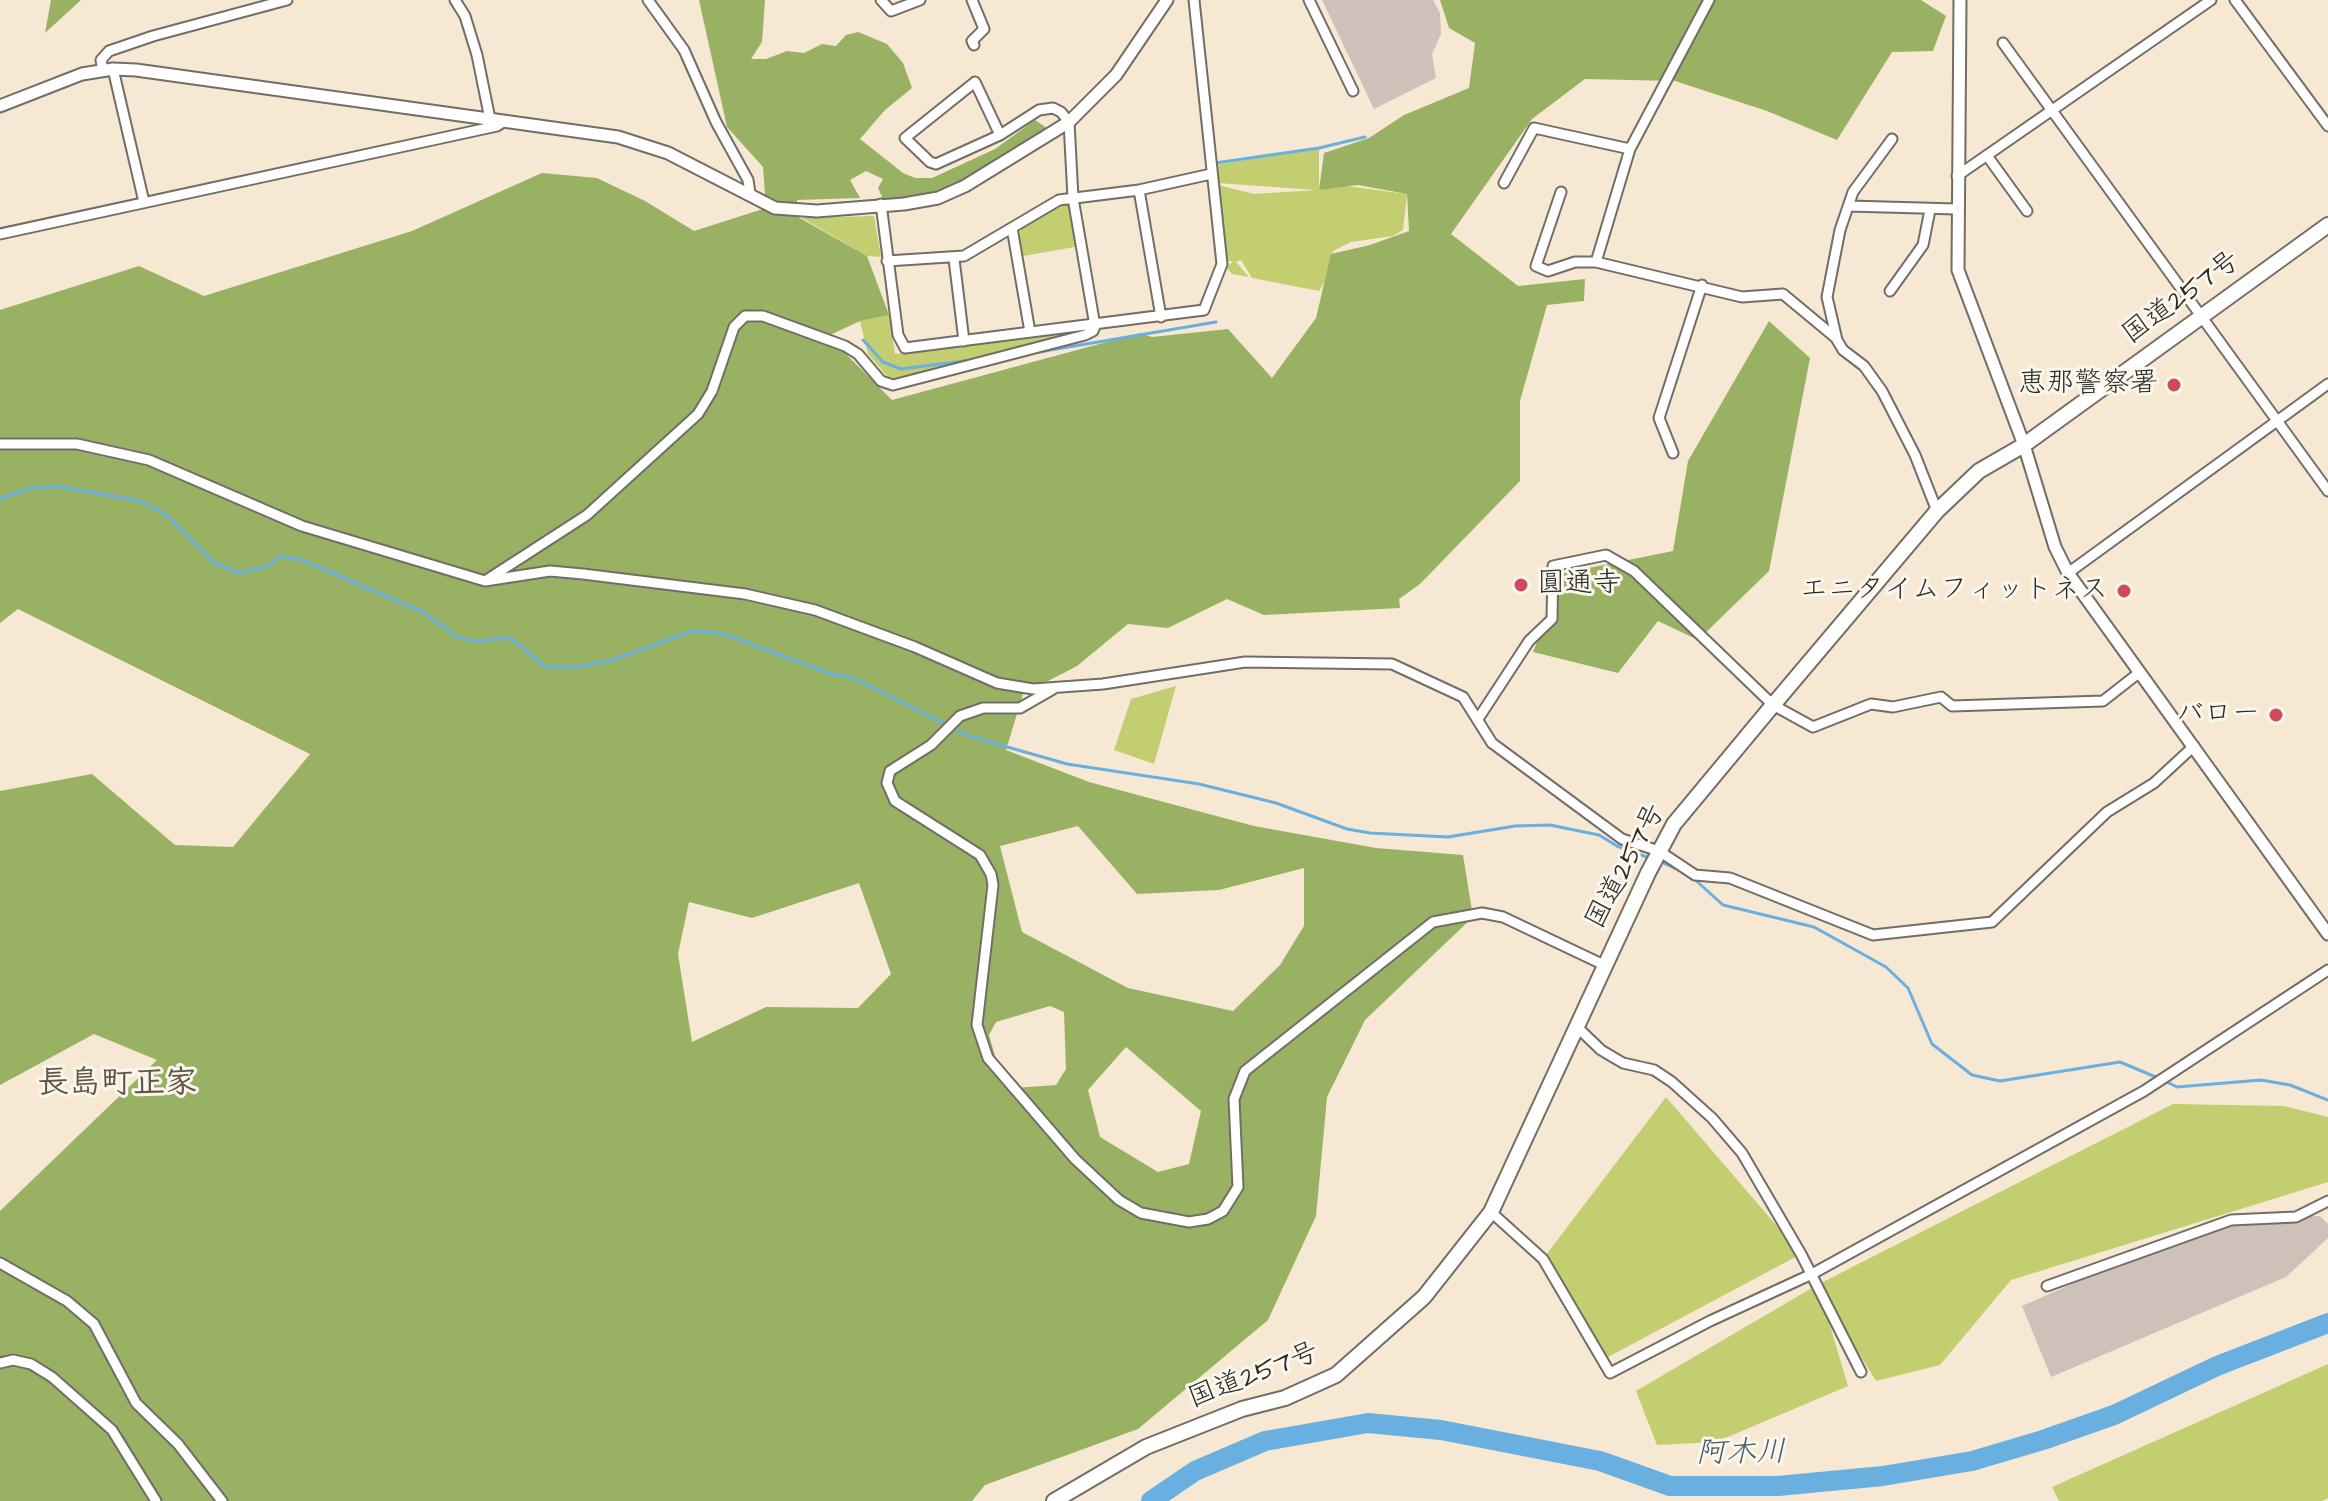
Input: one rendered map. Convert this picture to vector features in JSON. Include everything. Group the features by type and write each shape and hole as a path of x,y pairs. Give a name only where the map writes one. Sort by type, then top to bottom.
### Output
{"highway":[{"name":"国道257号","path":"1054,1501 1146,1447 1242,1409 1285,1398 1336,1375 1424,1297 1491,1212 1524,1147 1604,965 1674,824 1773,705 1937,511 1979,471 2024,445 2328,225"}],"street":[{"path":"144,202 108,69 101,60 109,51 153,36 287,0"},
{"path":"455,0 465,16 477,55 490,119"},
{"path":"648,0 684,50 716,122 748,180 750,193"},
{"path":"881,0 891,11 920,0"},
{"path":"972,0 984,29 972,41 974,45"},
{"path":"881,204 887,261 902,345 910,348 1204,310 1222,273 1194,0"},
{"path":"1309,0 1353,91"},
{"path":"1596,262 1630,149 1709,0"},
{"path":"1960,0 1956,209 1960,283 2024,445 2055,547 2068,573 2328,934"},
{"path":"1957,176 2211,0"},
{"path":"2235,0 2328,126"},
{"path":"0,106 58,82 108,69 573,130 640,143 750,193 775,208 817,211 938,198 994,169 1069,122 1116,75 1164,1"},
{"path":"2003,43 2328,491"},
{"path":"1000,135 975,82 905,138 936,164 1000,135 1046,108 1058,110 1069,122 1073,198 1095,326"},
{"path":"0,234 497,126 503,122"},
{"path":"1504,183 1534,128 1630,149"},
{"path":"1892,139 1853,192 1840,230 1827,297 1837,340 1843,350 1864,366 1882,391 1915,455 1937,511"},
{"path":"1988,157 2027,211"},
{"path":"887,261 954,259 1059,200 1139,190 1211,174"},
{"path":"1139,190 1161,317"},
{"path":"1561,192 1536,266 1548,271 1575,262 1596,262 1742,297 1783,294 1837,340"},
{"path":"1849,206 1956,209"},
{"path":"1890,291 1923,245 1930,210"},
{"path":"1012,228 1030,332"},
{"path":"954,259 964,341"},
{"path":"1673,453 1659,418 1702,285"},
{"path":"485,581 587,515 698,414 712,391 734,327 745,316 763,316 845,346 858,354 881,381 893,385 1085,335 1095,326"},
{"path":"2068,573 2328,384"},
{"path":"0,444 77,444 149,460 302,526 485,581 550,571 745,594 859,625 997,683 1054,689 1219,664 1392,664 1463,697 1492,743 1574,807 1622,839 1659,851 1695,875 1730,878 1873,935 1992,922 2107,812 2154,783 2194,746"},
{"path":"1478,719 1529,641 1552,619 1553,566 1606,555 1634,571 1773,705 1813,727 1871,704 1893,707 1941,697 1952,706 2103,701 2140,672"},
{"path":"1054,689 1020,708 971,710 955,720 946,732 890,771 887,783 895,801 980,855 991,874 993,885 977,1025 993,1067 1075,1159 1119,1200 1141,1213 1189,1222 1208,1219 1223,1211 1238,1187 1234,1099 1245,1071 1433,922 1482,913 1503,917 1604,965"},
{"path":"1491,1212 1543,1259 1610,1373 1710,1321 1812,1274 2144,1091 2328,970"},
{"path":"1576,1026 1612,1057 1654,1070 1672,1082 1712,1118 1742,1153 1812,1274 1861,1372"},
{"path":"2047,1286 2231,1220 2296,1217 2328,1201"},
{"path":"0,1263 67,1301 94,1324 136,1403 178,1444 222,1501"},
{"path":"0,1363 13,1360 31,1364 62,1386 120,1441 143,1486 156,1501"}],"shaded area":[{"path":"1322,0 1433,0 1440,13 1441,34 1432,54 1436,78 1374,109"},
{"path":"2320,1216 2328,1224 2328,1238 2286,1277 2051,1377 2022,1306 2153,1248 2231,1220"}],"green space":[{"path":"51,0 81,0 45,33"},
{"path":"699,0 765,0 762,42 751,59 766,59 787,51 804,53 822,44 836,46 846,35 858,32 887,44 903,63 912,88 885,110 860,139 903,173 915,178 932,178 995,149 1035,120 1048,129 942,193 884,201 878,188 883,179 866,171 850,180 860,198 797,200 798,217 867,256 889,315 860,321 828,336 892,400 1140,333 1152,337 1228,329 1272,378 1316,318 1331,254 1409,231 1407,194 1358,185 1319,190 1324,153 1369,138 1404,115 1469,88 1475,43 1449,28 1440,0 1921,0 1946,16 1933,51 1892,52 1837,140 1767,111 1675,81 1585,79 1532,119 1451,234 1518,286 1585,279 1584,301 1547,305 1520,401 1520,481 1420,584 1399,599 1400,608 1264,615 1227,599 1168,628 1128,624 1077,666 1023,694 1006,750 1089,782 1254,826 1376,848 1463,855 1473,917 1365,1020 1327,1097 1316,1216 1268,1320 1138,1429 985,1485 972,1501 0,1501 0,1211 157,1060 94,1034 0,1085 0,791 92,774 175,845 233,847 310,754 18,609 0,623 0,310 139,266 204,296 412,231 542,173 597,178 645,201 694,231 766,208 763,167 727,127","holes":["1078,826 1137,894 1219,890 1304,868 1304,926 1280,965 1233,1011 1128,988 1022,932 1000,846","859,883 891,974 858,1008 766,1007 692,1042 678,954 689,902 752,918","1050,1006 1064,1012 1066,1069 1056,1085 1014,1088 1001,1077 989,1035 996,1022","1126,1047 1201,1111 1189,1164 1158,1172 1100,1137 1088,1090"]},
{"path":"1319,148 1319,190 1338,185 1407,194 1403,230 1393,236 1351,242 1333,251 1329,274 1319,291 1252,278 1241,260 1236,262 1249,277 1232,274 1226,267 1233,262 1227,260 1218,185 1254,194 1316,190 1218,183 1215,165"},
{"path":"1065,202 1073,208 1080,246 1023,256 1019,236 1021,228"},
{"path":"874,216 881,257 867,256 802,218"},
{"path":"889,315 895,354 1068,334 898,380 887,376 868,354 860,321"},
{"path":"1769,321 1810,358 1769,571 1698,640 1658,621 1618,673 1533,652 1564,573 1673,551 1688,461"},
{"path":"1176,686 1154,764 1114,750 1131,699"},
{"path":"1666,1097 1801,1254 1608,1357 1543,1259"},
{"path":"2173,1104 2284,1106 2328,1117 2328,1182 2011,1280 1940,1365 1876,1381 1819,1289 1848,1386 1716,1442 1657,1445 1636,1391 1817,1285"},
{"path":"2328,1364 2328,1498 2322,1501 2059,1501 2052,1487"}],"waterway":[{"path":"1215,163 1319,148 1365,137"},
{"path":"1039,352 1216,322"},
{"path":"863,340 883,362 901,369 972,360"},
{"path":"0,499 27,489 56,486 140,501 165,514 213,562 239,573 265,567 281,556 302,560 423,612 458,638 476,641 511,638 545,667 577,667 612,660 693,631 709,632 730,636 831,674 852,677 969,736 1067,764 1199,784 1276,803 1347,829 1370,833 1448,837 1515,826 1550,825 1599,835 1617,846 1652,859"},
{"path":"1659,861 1685,873"},
{"path":"1692,877 1723,905 1814,927 1886,967 1908,988 1932,1044 1972,1075 2000,1081 2120,1062 2158,1078"},
{"path":"2165,1081 2177,1087 2261,1080 2290,1085 2328,1100"},
{"name":"阿木川","path":"1151,1501 1195,1471 1265,1441 1368,1423 1441,1430 1600,1461 1670,1486 1778,1486 1883,1476 1972,1461 2043,1440 2114,1415 2217,1366 2328,1323"}],"place":[{"name":"恵那警察署","path":"2174,385"},
{"name":"圓通寺","path":"1521,585"},
{"name":"エニタイムフィットネス","path":"2124,591"},
{"name":"バロー","path":"2276,715"}],"district":[{"name":"長島町正家","path":"117,1085"}]}
